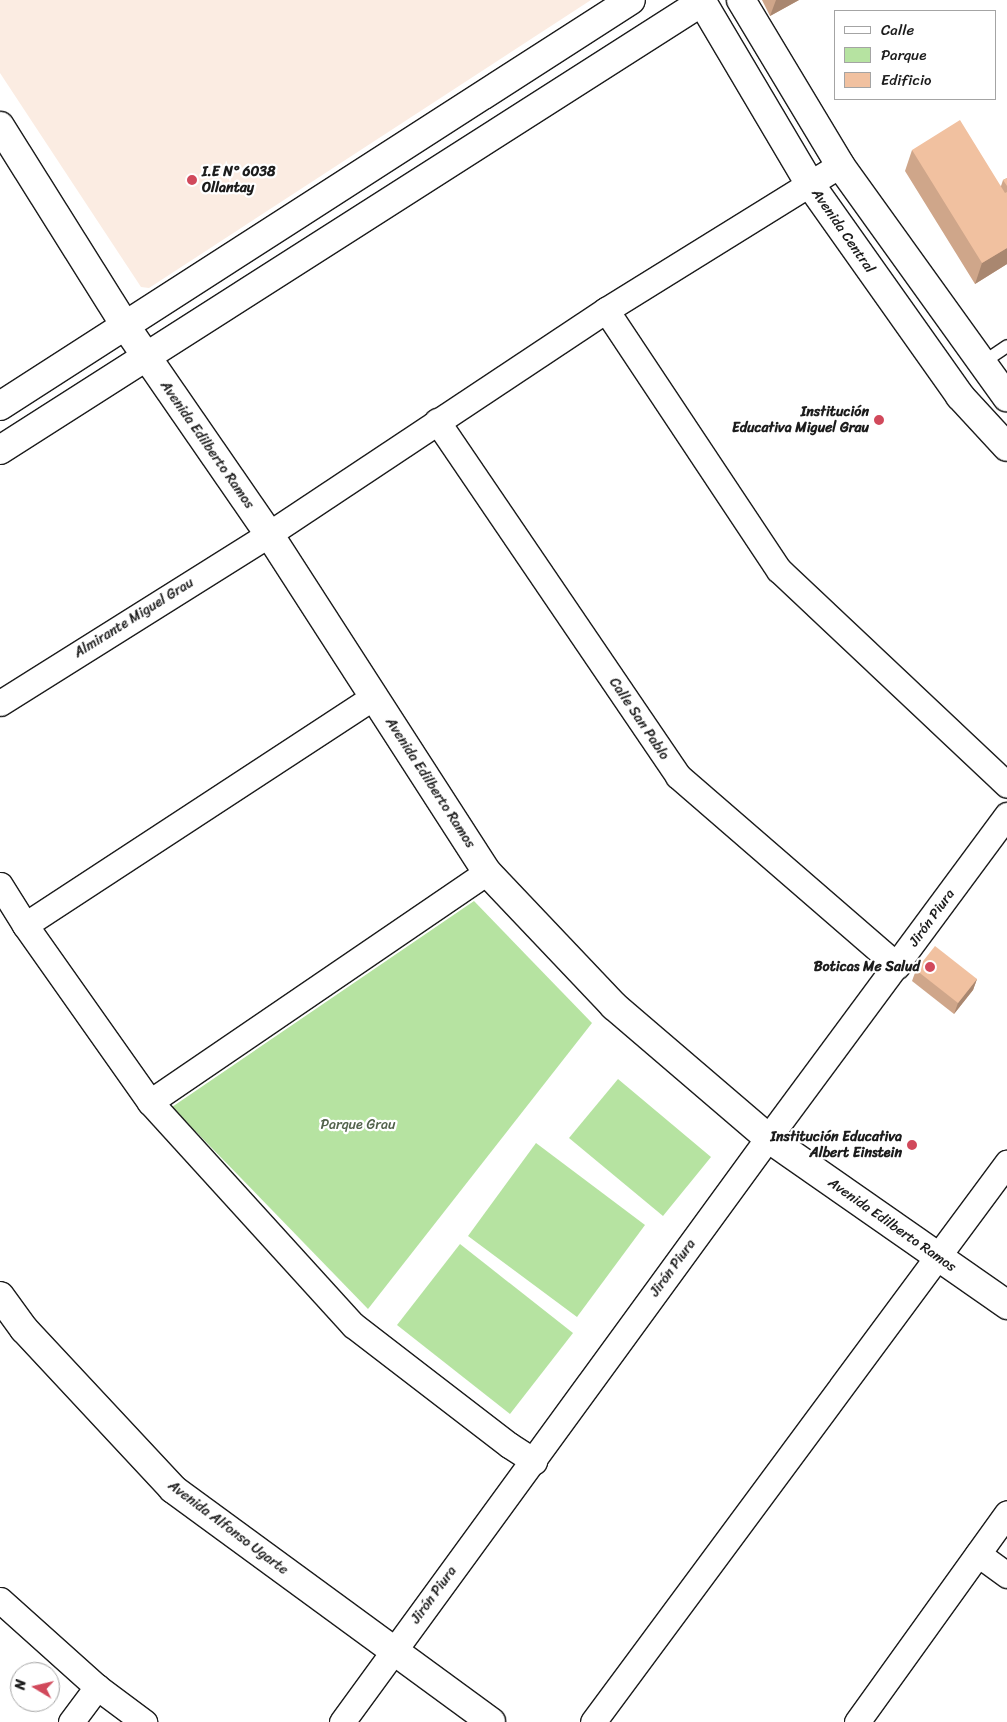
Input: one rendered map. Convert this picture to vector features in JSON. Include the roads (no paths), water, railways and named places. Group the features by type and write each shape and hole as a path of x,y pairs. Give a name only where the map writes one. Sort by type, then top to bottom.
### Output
{"street":[{"path":"0,406 124,324 631,0"},
{"path":"741,0 840,165 1007,397"},
{"path":"0,450 145,355 701,1"},
{"name":"Avenida Central","path":"701,1 810,184 960,396 1007,447"},
{"name":"Avenida Edilberto Ramos","path":"0,126 124,324 269,534 487,872 614,1006 768,1138 1007,1305"},
{"path":"384,158 402,192"},
{"name":"Almirante Miguel Grau","path":"0,703 269,534 606,310 840,165"},
{"path":"606,310 779,570 1007,785"},
{"name":"Calle San Pablo","path":"438,421 678,776 897,966"},
{"path":"25,925 374,697"},
{"name":"Jirón Piura","path":"342,1722 768,1138 1007,815"},
{"path":"150,1102 487,872"},
{"path":"0,885 25,925 150,1102 353,1325 509,1445 534,1461"},
{"path":"593,1722 1007,1163"},
{"name":"Avenida Alfonso Ugarte","path":"0,1296 24,1329 173,1490 490,1722"},
{"path":"858,1722 1007,1513"},
{"path":"978,1554 1007,1575"},
{"path":"0,1600 97,1687 144,1722"},
{"path":"71,1722 97,1687"}],"lane":[{"path":"982,363 1007,346"}],"place":[{"name":"I.E N° 6038 Ollantay","path":"192,180"},
{"name":"Institución Educativa Miguel Grau","path":"879,420"},
{"name":"Boticas Me Salud","path":"930,967"},
{"name":"Institución Educativa Albert Einstein","path":"912,1145"}],"park label":[{"name":"Parque Grau","path":"358,1125"}]}
